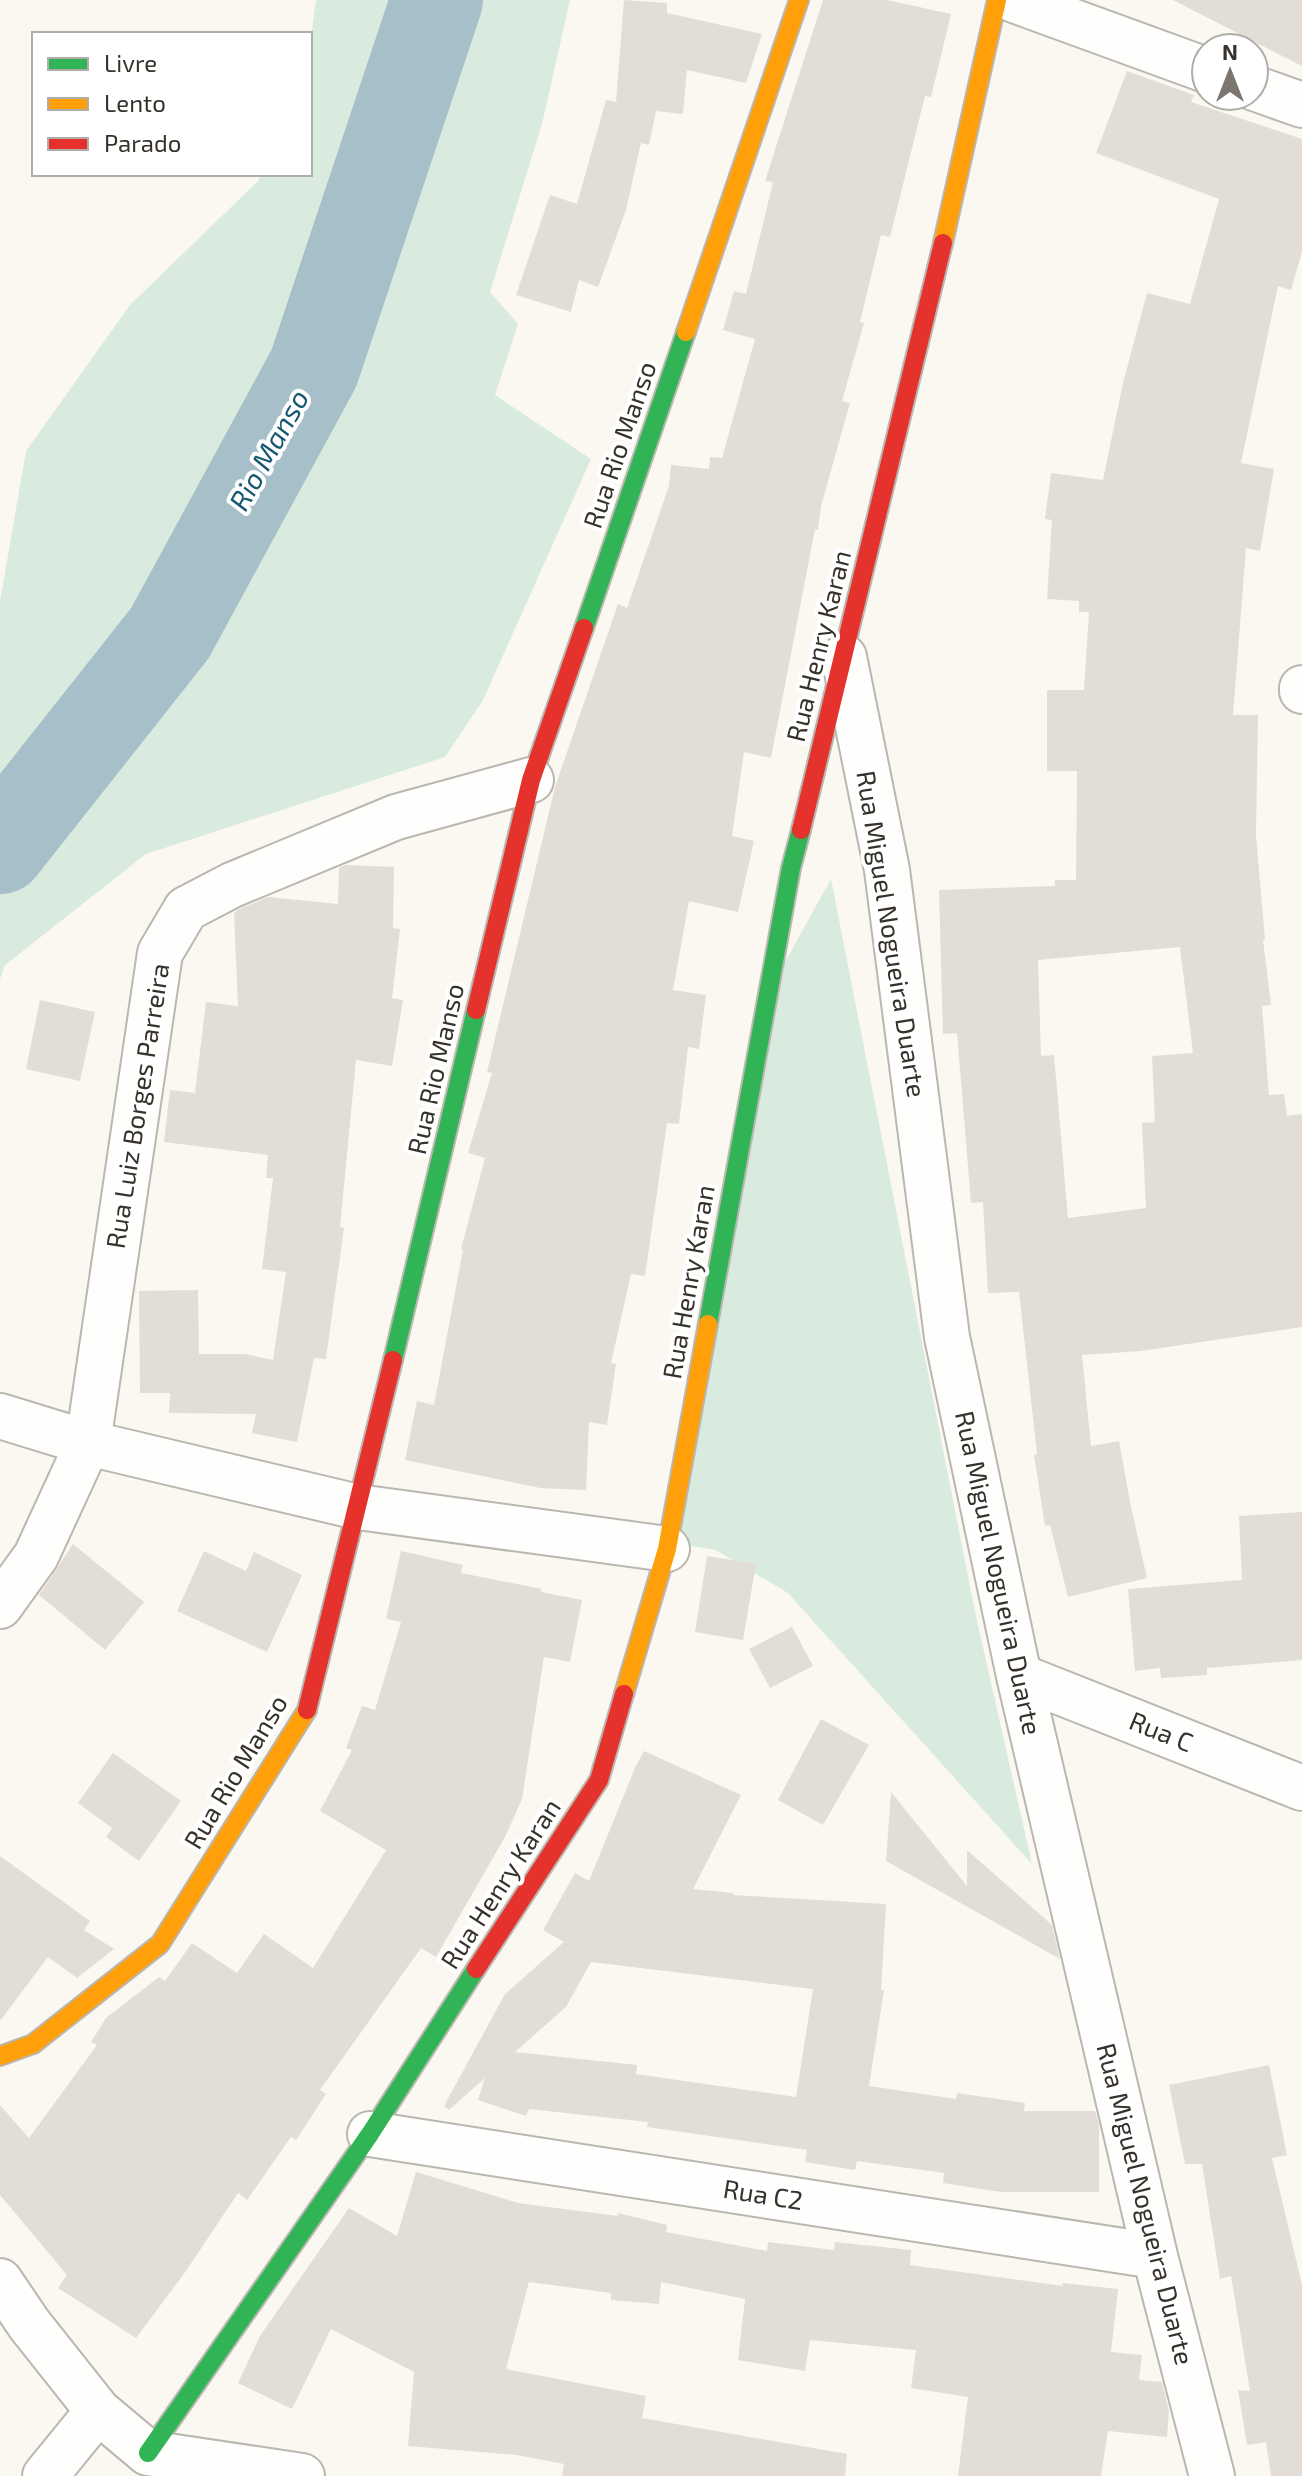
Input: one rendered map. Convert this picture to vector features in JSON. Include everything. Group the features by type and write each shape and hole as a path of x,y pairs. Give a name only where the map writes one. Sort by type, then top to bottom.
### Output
{"street":[{"name":"Rua Rio Manso","path":"0,2056 33,2044 160,1944 306,1715 531,780 799,0"},
{"name":"Rua Henry Karan","path":"148,2453 370,2134 599,1780 667,1549 791,868 968,139 997,0"},
{"path":"1014,0 1190,64"},
{"path":"1270,94 1302,105"},
{"name":"Rua Miguel Nogueira Duarte","path":"844,657 887,870 947,1337 1019,1676 1155,2256 1212,2476"},
{"name":"Rua Luiz Borges Parreira","path":"0,1606 36,1556 88,1443 160,953 186,909 232,885 396,817 531,780"},
{"path":"0,1416 88,1443 358,1507 667,1549"},
{"name":"Rua C","path":"1019,1676 1302,1788"},
{"name":"Rua C2","path":"370,2134 1155,2256"},
{"path":"0,2281 14,2314 98,2411 148,2453 302,2476"},
{"path":"45,2476 98,2411"}],"green space":[{"path":"316,0 570,0 542,124 490,292 518,324 495,395 591,459 483,700 445,757 146,854 5,965 0,979 0,602 26,451 130,305 261,176 312,176 312,32"},
{"path":"831,879 975,1612 1032,1864 788,1593 716,1550 678,1544 785,962"}],"building":[{"path":"624,0 667,3 667,13 762,34 746,83 687,70 683,114 656,111 649,145 641,143 626,210 598,287 579,280 571,312 516,295 550,195 577,204 606,100 616,102"},
{"path":"823,0 887,0 951,14 931,97 925,96 890,237 881,235 860,322 864,323 842,401 850,403 821,506 818,530 815,529 771,758 744,752 732,836 754,841 738,912 689,901 673,990 706,995 699,1049 688,1047 679,1124 667,1123 645,1276 631,1274 611,1363 616,1364 607,1425 589,1422 586,1490 540,1488 405,1460 417,1401 434,1405 461,1249 485,1158 468,1153 492,1073 487,1072 555,787 618,604 627,608 669,486 671,465 709,469 710,457 722,458 755,339 723,330 734,291 746,294 773,182 765,181"},
{"path":"1173,0 1302,0 1302,66 1270,50 1270,32 1236,32"},
{"path":"1127,71 1190,94 1190,112 1221,112 1302,139 1302,252 1291,290 1278,286 1241,463 1274,469 1260,551 1246,548 1233,715 1258,715 1256,835 1271,1005 1262,1006 1269,1095 1284,1094 1287,1116 1302,1114 1302,1327 1141,1351 1082,1355 1091,1446 1119,1441 1147,1578 1068,1597 1050,1525 1045,1526 1034,1455 1037,1454 1019,1292 988,1293 983,1202 971,1203 957,1033 943,1034 939,890 1055,886 1055,880 1076,880 1077,771 1047,771 1047,690 1084,690 1089,612 1079,612 1079,601 1047,599 1052,520 1045,519 1051,473 1103,480 1123,383 1147,293 1190,304 1219,199 1096,153","holes":["1180,947 1193,1053 1152,1056 1155,1122 1142,1123 1146,1208 1068,1218 1054,1055 1041,1056 1038,960"]},
{"path":"345,865 394,867 393,928 400,929 392,998 403,1000 392,1066 356,1060 340,1227 344,1228 326,1359 314,1358 297,1442 252,1433 256,1414 169,1413 170,1393 140,1393 139,1291 198,1290 199,1354 245,1354 273,1360 286,1272 262,1269 273,1178 266,1178 268,1155 164,1142 170,1090 195,1093 206,1002 238,1006 234,914 237,910 268,897 338,904 339,868"},
{"path":"40,1000 95,1012 80,1081 26,1069"},
{"path":"1302,1512 1302,1660 1207,1668 1207,1675 1161,1678 1160,1668 1135,1671 1128,1589 1242,1580 1239,1516"},
{"path":"73,1544 144,1602 105,1650 39,1595"},
{"path":"204,1551 246,1571 254,1552 302,1575 267,1652 177,1611"},
{"path":"401,1551 463,1565 461,1573 582,1600 570,1662 544,1657 522,1799 506,1835 436,1957 421,1948 320,2090 326,2094 296,2140 291,2137 247,2200 238,2193 136,2338 58,2288 67,2275 0,2195 0,2105 29,2138 97,2045 91,2042 106,2018 159,1977 165,1981 192,1943 237,1973 264,1934 313,1968 386,1850 320,1811 352,1750 346,1748 362,1706 375,1710 401,1622 386,1619"},
{"path":"707,1556 756,1564 743,1640 695,1632"},
{"path":"792,1627 813,1666 770,1688 749,1649"},
{"path":"821,1719 869,1745 823,1825 778,1800"},
{"path":"644,1751 741,1795 693,1889 733,1895 886,1904 881,1990 884,1990 869,2086 956,2099 957,2093 1025,2103 1024,2111 1095,2111 1099,2125 1099,2192 1001,2192 943,2183 944,2173 857,2161 855,2170 805,2162 807,2150 647,2127 648,2122 529,2109 526,2116 478,2100 485,2078 449,2110 444,2106 505,1994 564,1942 543,1930 575,1873 589,1881","holes":["591,1962 813,1989 796,2097 636,2074 637,2065 515,2052 566,2007"]},
{"path":"113,1753 181,1801 139,1861 106,1837 112,1828 78,1803"},
{"path":"891,1792 967,1886 967,1850 1052,1925 1060,1959 886,1861"},
{"path":"0,1856 90,1921 84,1930 114,1949 77,1978 48,1957 0,2021"},
{"path":"1269,2065 1287,2155 1272,2158 1302,2285 1302,2476 1271,2476 1266,2442 1247,2445 1238,2390 1250,2391 1231,2276 1220,2279 1202,2164 1185,2164 1169,2085"},
{"path":"416,2172 518,2203 618,2216 618,2213 667,2225 666,2232 767,2251 768,2242 834,2250 835,2242 911,2250 910,2265 1063,2286 1063,2283 1118,2289 1111,2352 1142,2355 1139,2380 1162,2382 1169,2411 1167,2437 1108,2431 1101,2476 958,2476 968,2397 911,2388 916,2350 810,2340 805,2371 738,2360 745,2299 661,2282 659,2304 611,2300 611,2293 529,2282 506,2369 646,2396 642,2418 847,2454 845,2476 562,2476 564,2464 517,2455 408,2446 414,2372 331,2329 292,2409 238,2383 260,2336 349,2208 397,2236"}],"waterway":[{"name":"Rio Manso","path":"0,848 170,633 314,368 437,0"}],"traffic: fast":[{"path":"584,628 686,332"},
{"path":"708,1324 791,868 801,830"},
{"path":"393,1360 476,1010"},
{"path":"148,2453 370,2134 476,1969"}],"traffic: slow":[{"path":"686,332 799,0"},
{"path":"943,243 997,0"},
{"path":"624,1694 667,1549 708,1324"},
{"path":"0,2056 33,2044 160,1944 307,1710"}],"traffic: jam":[{"path":"801,830 943,243"},
{"path":"476,1010 531,780 584,628"},
{"path":"307,1710 393,1360"},
{"path":"476,1969 599,1780 624,1694"}]}
